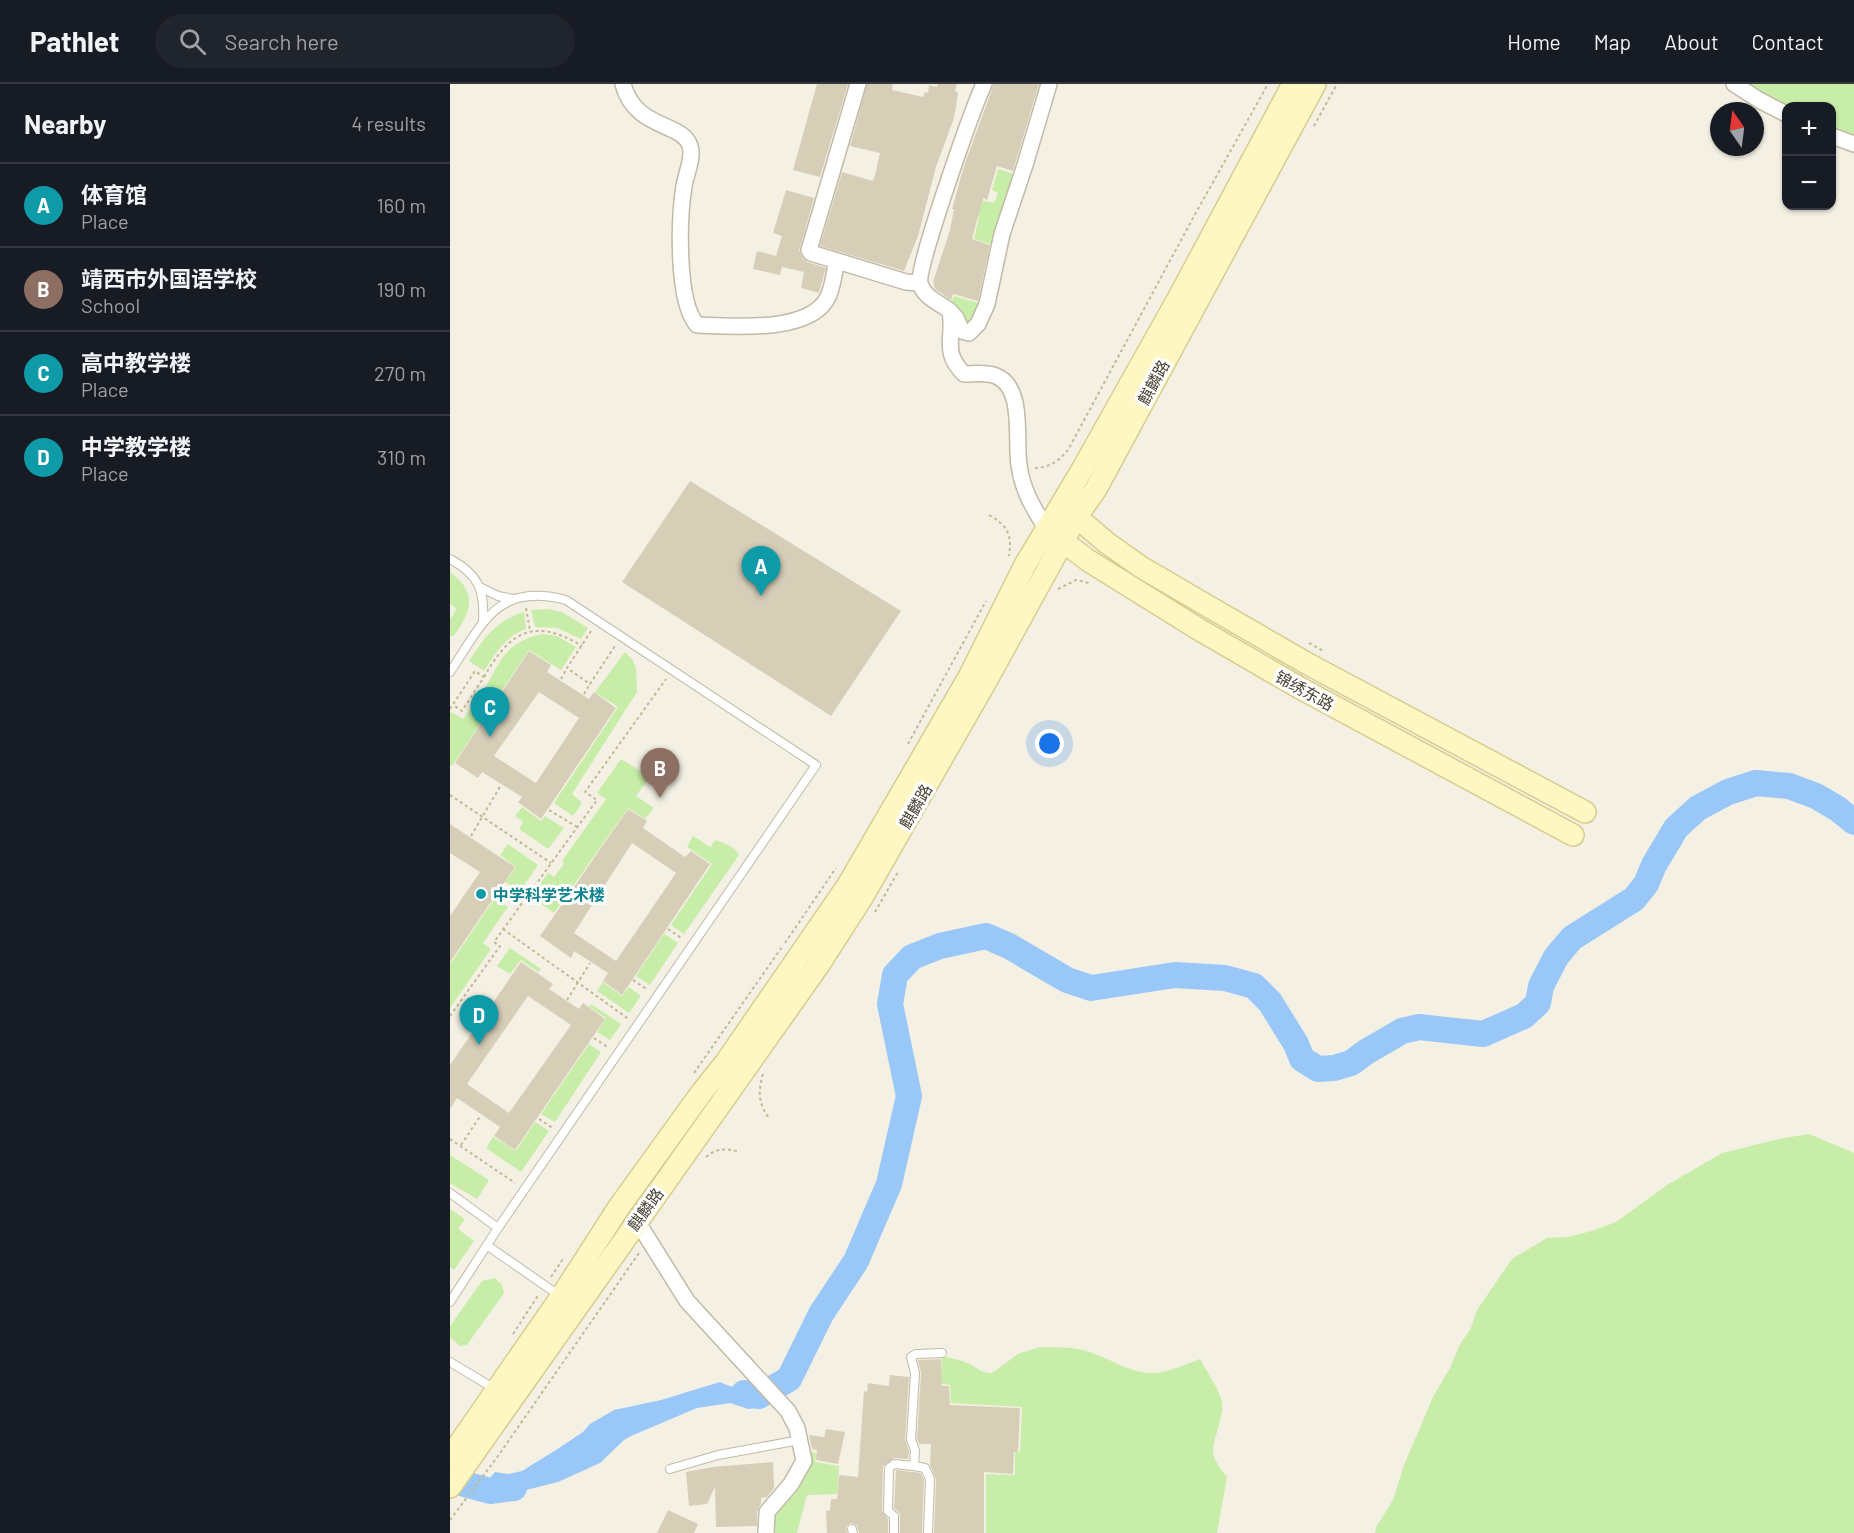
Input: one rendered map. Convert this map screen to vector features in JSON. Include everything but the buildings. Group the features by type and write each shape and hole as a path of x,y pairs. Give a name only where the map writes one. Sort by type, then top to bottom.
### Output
{"main road":[{"name":"麒麟路","path":"462,1450 637,1221 818,966 856,906 1064,543 1069,511 1179,297 1293,84"},
{"name":"麒麟路","path":"450,1487 462,1450 553,1292 726,1062 848,885 969,677 1046,528 1096,489 1315,84"},
{"name":"锦绣东路","path":"1069,511 1107,543 1141,567 1218,612 1318,670 1585,812"},
{"name":"锦绣东路","path":"1046,528 1089,561 1200,630 1573,835"}],"street":[{"path":"623,84 626,97 637,110 663,126 679,131 687,138 691,147 684,184 679,237 686,294 692,319 697,325 761,327 793,321 808,315 828,298 837,261"},
{"path":"858,84 809,247 811,254 906,282 920,283"},
{"path":"982,84 919,276 920,283 931,299 950,311 962,331 969,333 978,324 987,304 1002,234 1049,84"},
{"path":"1734,84 1782,112"},
{"path":"1836,137 1854,144"},
{"path":"950,311 952,320 949,351 954,364 964,374 996,376 1007,384 1013,397 1016,411 1018,464 1023,487 1046,528"},
{"path":"637,1221 687,1301 788,1411 797,1428 804,1461 791,1484 767,1512 766,1533"}],"lane":[{"path":"450,559 469,572 482,588 498,596 513,599"},
{"path":"482,588 483,623"},
{"path":"450,672 492,612 513,599 536,594 566,600 816,765 562,1134 450,1302"},
{"path":"450,1193 498,1228"},
{"path":"488,1246 553,1292"},
{"path":"914,1466 915,1454 911,1440 915,1373 911,1358 916,1354 942,1353"},
{"path":"450,1362 496,1389"},
{"path":"670,1469 727,1453 800,1440"},
{"path":"894,1533 894,1516 888,1511 890,1466 894,1464 925,1468 930,1479 928,1533"}],"path":[{"path":"1018,464 1041,468 1061,459 1068,450 1268,84"},
{"path":"1314,126 1337,84"},
{"path":"989,515 1007,530 1011,541 1009,557"},
{"path":"1056,590 1076,580 1093,584"},
{"path":"524,596 530,631"},
{"path":"904,751 987,599"},
{"path":"561,680 597,621"},
{"path":"453,705 462,711 510,641 530,631 556,632 582,646"},
{"path":"584,694 621,636"},
{"path":"1308,642 1329,654"},
{"path":"567,668 591,684"},
{"path":"450,1016 500,946 494,942 597,800 585,792 672,669"},
{"path":"450,709 475,671 484,677"},
{"path":"473,693 492,706"},
{"path":"471,837 501,785"},
{"path":"450,795 551,862"},
{"path":"549,810 577,827"},
{"path":"690,1079 837,867"},
{"path":"875,911 899,871"},
{"path":"500,890 520,905"},
{"path":"503,929 637,1025"},
{"path":"668,929 692,945"},
{"path":"567,1000 590,963"},
{"path":"633,980 657,996"},
{"path":"594,1038 618,1053"},
{"path":"765,1071 759,1086 760,1099 763,1111 770,1119"},
{"path":"460,1146 481,1115"},
{"path":"539,1119 562,1134"},
{"path":"450,1139 525,1190"},
{"path":"700,1162 709,1154 720,1150 729,1149 740,1152"},
{"path":"450,1520 498,1456 648,1240"},
{"path":"513,1334 553,1292 564,1258"}],"green space":[{"path":"1747,84 1854,84 1854,136 1836,129 1836,102 1782,103"},
{"path":"998,169 1017,175 996,246 974,239 979,217 976,215 981,200 994,203 998,193 992,190"},
{"path":"954,296 982,304 975,318 966,326 950,305"},
{"path":"450,572 465,588 469,603 468,611 453,637 450,635 450,619 457,609 450,604"},
{"path":"548,609 562,612 588,628 581,639 557,628 535,627 531,610"},
{"path":"524,612 526,629 507,641 484,671 469,661 498,625"},
{"path":"543,634 557,636 576,647 561,670 529,650 494,702 482,693 505,654 520,642"},
{"path":"625,652 632,659 636,668 637,692 572,794 582,803 573,816 554,803 618,707 595,692"},
{"path":"475,702 489,711 452,766 450,765 450,714 451,712 463,719"},
{"path":"621,759 650,777 636,796 654,808 645,819 628,808 554,913 531,897 548,873 554,877 564,864 562,861 606,799 597,793"},
{"path":"522,807 541,821 545,816 564,828 548,849 519,829 523,822 515,816"},
{"path":"693,836 710,847 715,840 726,844 735,849 739,855 684,934 671,925 712,864 687,847"},
{"path":"508,844 538,865 519,892 505,882 516,867 500,855"},
{"path":"495,898 508,907 483,943 491,949 450,1008 450,964"},
{"path":"664,934 678,943 650,985 636,976"},
{"path":"510,948 541,969 538,972 521,960 510,974 497,966"},
{"path":"603,982 622,996 629,987 641,996 629,1013 597,991"},
{"path":"591,1004 621,1024 610,1040 597,1032 606,1018 589,1007"},
{"path":"589,1044 601,1052 555,1122 541,1114"},
{"path":"535,1122 549,1131 521,1172 486,1148 493,1137 516,1151"},
{"path":"1809,1134 1854,1153 1854,1533 1375,1533 1376,1527 1393,1500 1404,1465 1433,1397 1450,1368 1460,1344 1470,1330 1477,1310 1512,1259 1547,1238 1567,1237 1616,1222 1667,1185 1722,1153"},
{"path":"450,1155 489,1180 477,1199 450,1183"},
{"path":"450,1209 465,1219 458,1229 474,1241 454,1270 450,1267"},
{"path":"495,1278 502,1285 504,1293 467,1345 460,1346 450,1337 450,1326 482,1281"},
{"path":"1040,1347 1081,1349 1127,1368 1151,1373 1170,1370 1200,1359 1219,1392 1222,1404 1213,1454 1227,1477 1217,1533 986,1533 986,1474 1015,1475 1015,1452 1020,1452 1022,1407 951,1403 950,1385 941,1384 942,1356 963,1361 992,1373 1018,1354"},
{"path":"805,1451 816,1453 815,1462 839,1466 837,1494 807,1495 797,1533 768,1533 769,1518"}],"water":[{"path":"720,1382 740,1388 760,1387 770,1401 757,1408 748,1409 730,1403 697,1408 631,1436 600,1463 558,1482 506,1495 472,1499 495,1472 508,1474 522,1471 614,1410 661,1400"}],"waterway":[{"path":"744,1393 759,1396 789,1379 821,1314 856,1261 889,1184 909,1096 890,1004 895,975 912,957 940,946 986,936 1009,946 1067,980 1091,988 1175,975 1225,978 1254,986 1270,1002 1296,1044 1302,1059 1318,1069 1334,1068 1351,1063 1402,1031 1419,1027 1483,1034 1524,1016 1538,1003 1541,986 1556,957 1572,938 1634,899 1646,884 1654,865 1676,828 1698,808 1728,792 1756,783 1789,786 1816,796 1854,822"},
{"path":"450,1480 490,1491 514,1488"}],"place":[{"name":"体育馆","path":"761,596"},
{"name":"高中教学楼","path":"490,737"},
{"name":"靖西市外国语学校","path":"660,798"},
{"name":"中学科学艺术楼","path":"481,894"},
{"name":"中学教学楼","path":"479,1045"}]}
